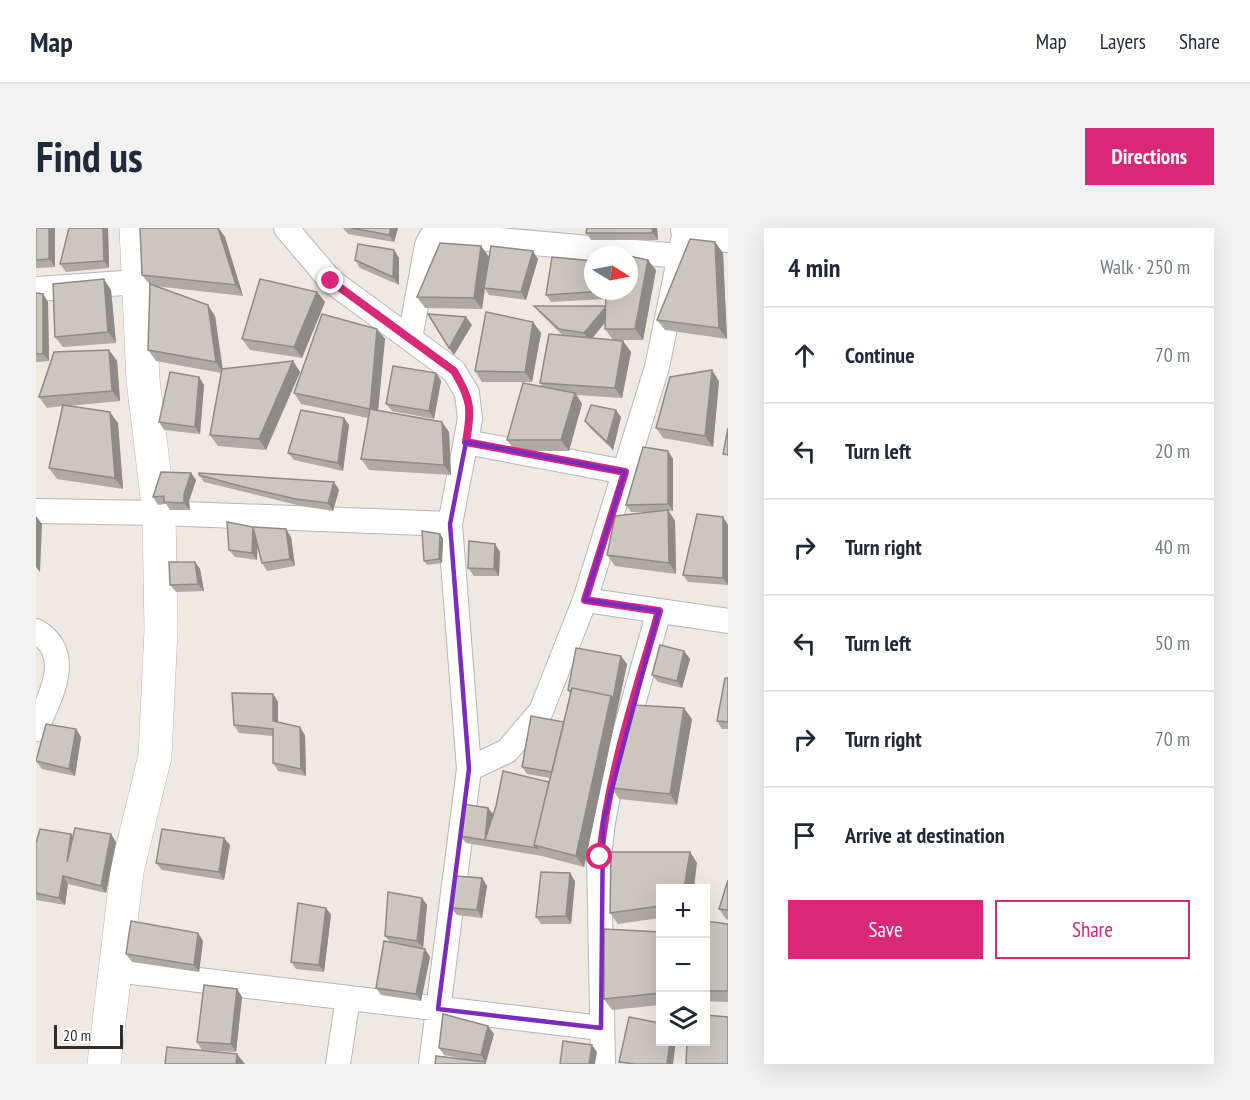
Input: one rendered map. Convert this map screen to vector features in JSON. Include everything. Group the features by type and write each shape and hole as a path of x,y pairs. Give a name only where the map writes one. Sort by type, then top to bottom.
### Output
{"street":[{"path":"104,1064 127,871 155,756 160,630 159,513 143,380 136,228"},
{"path":"286,228 331,281 454,371 467,393 470,419 450,524 469,769 431,1064"},
{"path":"410,338 427,245 432,236 728,240"},
{"path":"469,769 507,751 541,711 585,600 657,367 682,240"},
{"path":"36,289 138,282"},
{"path":"466,442 625,472"},
{"path":"36,511 159,513 450,524"},
{"path":"585,600 728,621"},
{"path":"603,1064 600,857 603,822 610,786 659,611"},
{"path":"36,631 48,638 57,657 55,687 36,729"},
{"path":"115,970 601,1028"},
{"path":"338,1064 348,998"}],"highlighted area":[{"path":"466,442 625,472 585,600 659,611 603,822 601,1028 438,1009 469,769 450,524"}],"building":[{"path":"36,228 49,228 49,259 36,260"},
{"path":"69,228 103,228 104,261 60,264"},
{"path":"140,228 218,228 236,285 142,275"},
{"path":"352,228 391,228 389,235"},
{"path":"587,228 652,228 653,233 586,233"},
{"path":"690,239 715,242 719,328 657,320"},
{"path":"440,243 481,246 474,298 417,297"},
{"path":"358,244 394,250 393,277 355,260"},
{"path":"491,246 533,251 521,292 484,288"},
{"path":"552,257 584,260 584,292 546,295"},
{"path":"638,258 648,260 635,329 605,329 606,300 638,300"},
{"path":"104,279 108,332 55,337 53,284"},
{"path":"260,279 317,292 294,347 242,339"},
{"path":"150,284 208,305 216,362 148,350"},
{"path":"36,293 43,294 43,354 36,354"},
{"path":"534,306 605,306 605,308 584,333 559,329"},
{"path":"486,312 533,322 525,372 475,371"},
{"path":"322,314 377,329 370,409 294,393"},
{"path":"428,314 466,317 449,348"},
{"path":"549,334 623,341 615,388 540,383"},
{"path":"109,350 112,391 39,397 54,352"},
{"path":"293,361 259,439 210,435 222,369"},
{"path":"393,366 436,373 429,411 386,404"},
{"path":"712,370 705,436 656,428 670,377"},
{"path":"170,372 199,377 195,427 159,422"},
{"path":"523,383 575,393 561,440 507,440"},
{"path":"63,405 110,412 115,478 49,468"},
{"path":"591,405 616,410 607,442 585,421"},
{"path":"370,409 442,422 444,465 361,459"},
{"path":"301,410 344,418 338,463 288,453"},
{"path":"728,428 728,455 723,454"},
{"path":"643,447 668,451 668,504 626,505"},
{"path":"161,472 191,473 184,494 184,503 164,502 164,496 153,497"},
{"path":"199,473 334,482 328,503 296,499 240,486 199,475"},
{"path":"668,510 669,563 607,555 615,516"},
{"path":"697,514 723,517 723,578 683,575"},
{"path":"227,522 253,527 252,553 229,550"},
{"path":"253,527 286,529 290,559 262,563"},
{"path":"422,531 440,534 439,559 424,561"},
{"path":"469,541 495,544 494,569 468,568"},
{"path":"169,562 195,562 198,584 170,585"},
{"path":"660,645 684,651 677,681 652,675"},
{"path":"576,648 621,656 613,699 611,696 572,688 571,691 568,690"},
{"path":"725,678 728,678 728,722 717,721"},
{"path":"572,688 611,696 576,856 534,845"},
{"path":"232,693 273,694 273,721 300,727 301,769 273,763 273,729 234,725"},
{"path":"634,705 684,708 670,794 612,788"},
{"path":"531,716 564,722 552,772 522,767"},
{"path":"46,724 76,729 69,769 36,761"},
{"path":"503,771 549,782 534,845 537,848 485,840 496,806"},
{"path":"464,804 488,808 485,840 460,836"},
{"path":"75,828 111,834 101,886 63,876 59,898 36,893 36,843 40,829 71,834 67,862"},
{"path":"162,829 224,838 219,872 156,863"},
{"path":"611,852 690,852 685,884 656,884 656,907 610,913"},
{"path":"541,872 570,873 566,916 536,917"},
{"path":"455,876 482,878 477,910 451,908"},
{"path":"728,880 728,910 719,909"},
{"path":"388,892 422,898 417,941 385,936"},
{"path":"298,903 326,908 319,965 291,962"},
{"path":"131,921 198,933 194,965 126,954"},
{"path":"710,922 728,924 728,991 710,991"},
{"path":"604,929 656,932 656,993 604,999"},
{"path":"384,941 425,949 416,994 376,988"},
{"path":"204,985 237,989 231,1044 197,1042"},
{"path":"443,1014 488,1026 481,1055 439,1048"},
{"path":"710,1015 728,1017 728,1064 686,1064 687,1046 710,1046"},
{"path":"629,1017 656,1022 656,1046 669,1046 667,1064 619,1062"},
{"path":"563,1041 592,1045 589,1064 560,1064"},
{"path":"167,1047 237,1054 236,1064 165,1064"},
{"path":"436,1056 485,1062 485,1064 435,1064"}],"route":[{"path":"331,281 454,371 467,393 470,419 466,442 625,472 585,600 659,611 610,786 603,822 600,857"}]}
